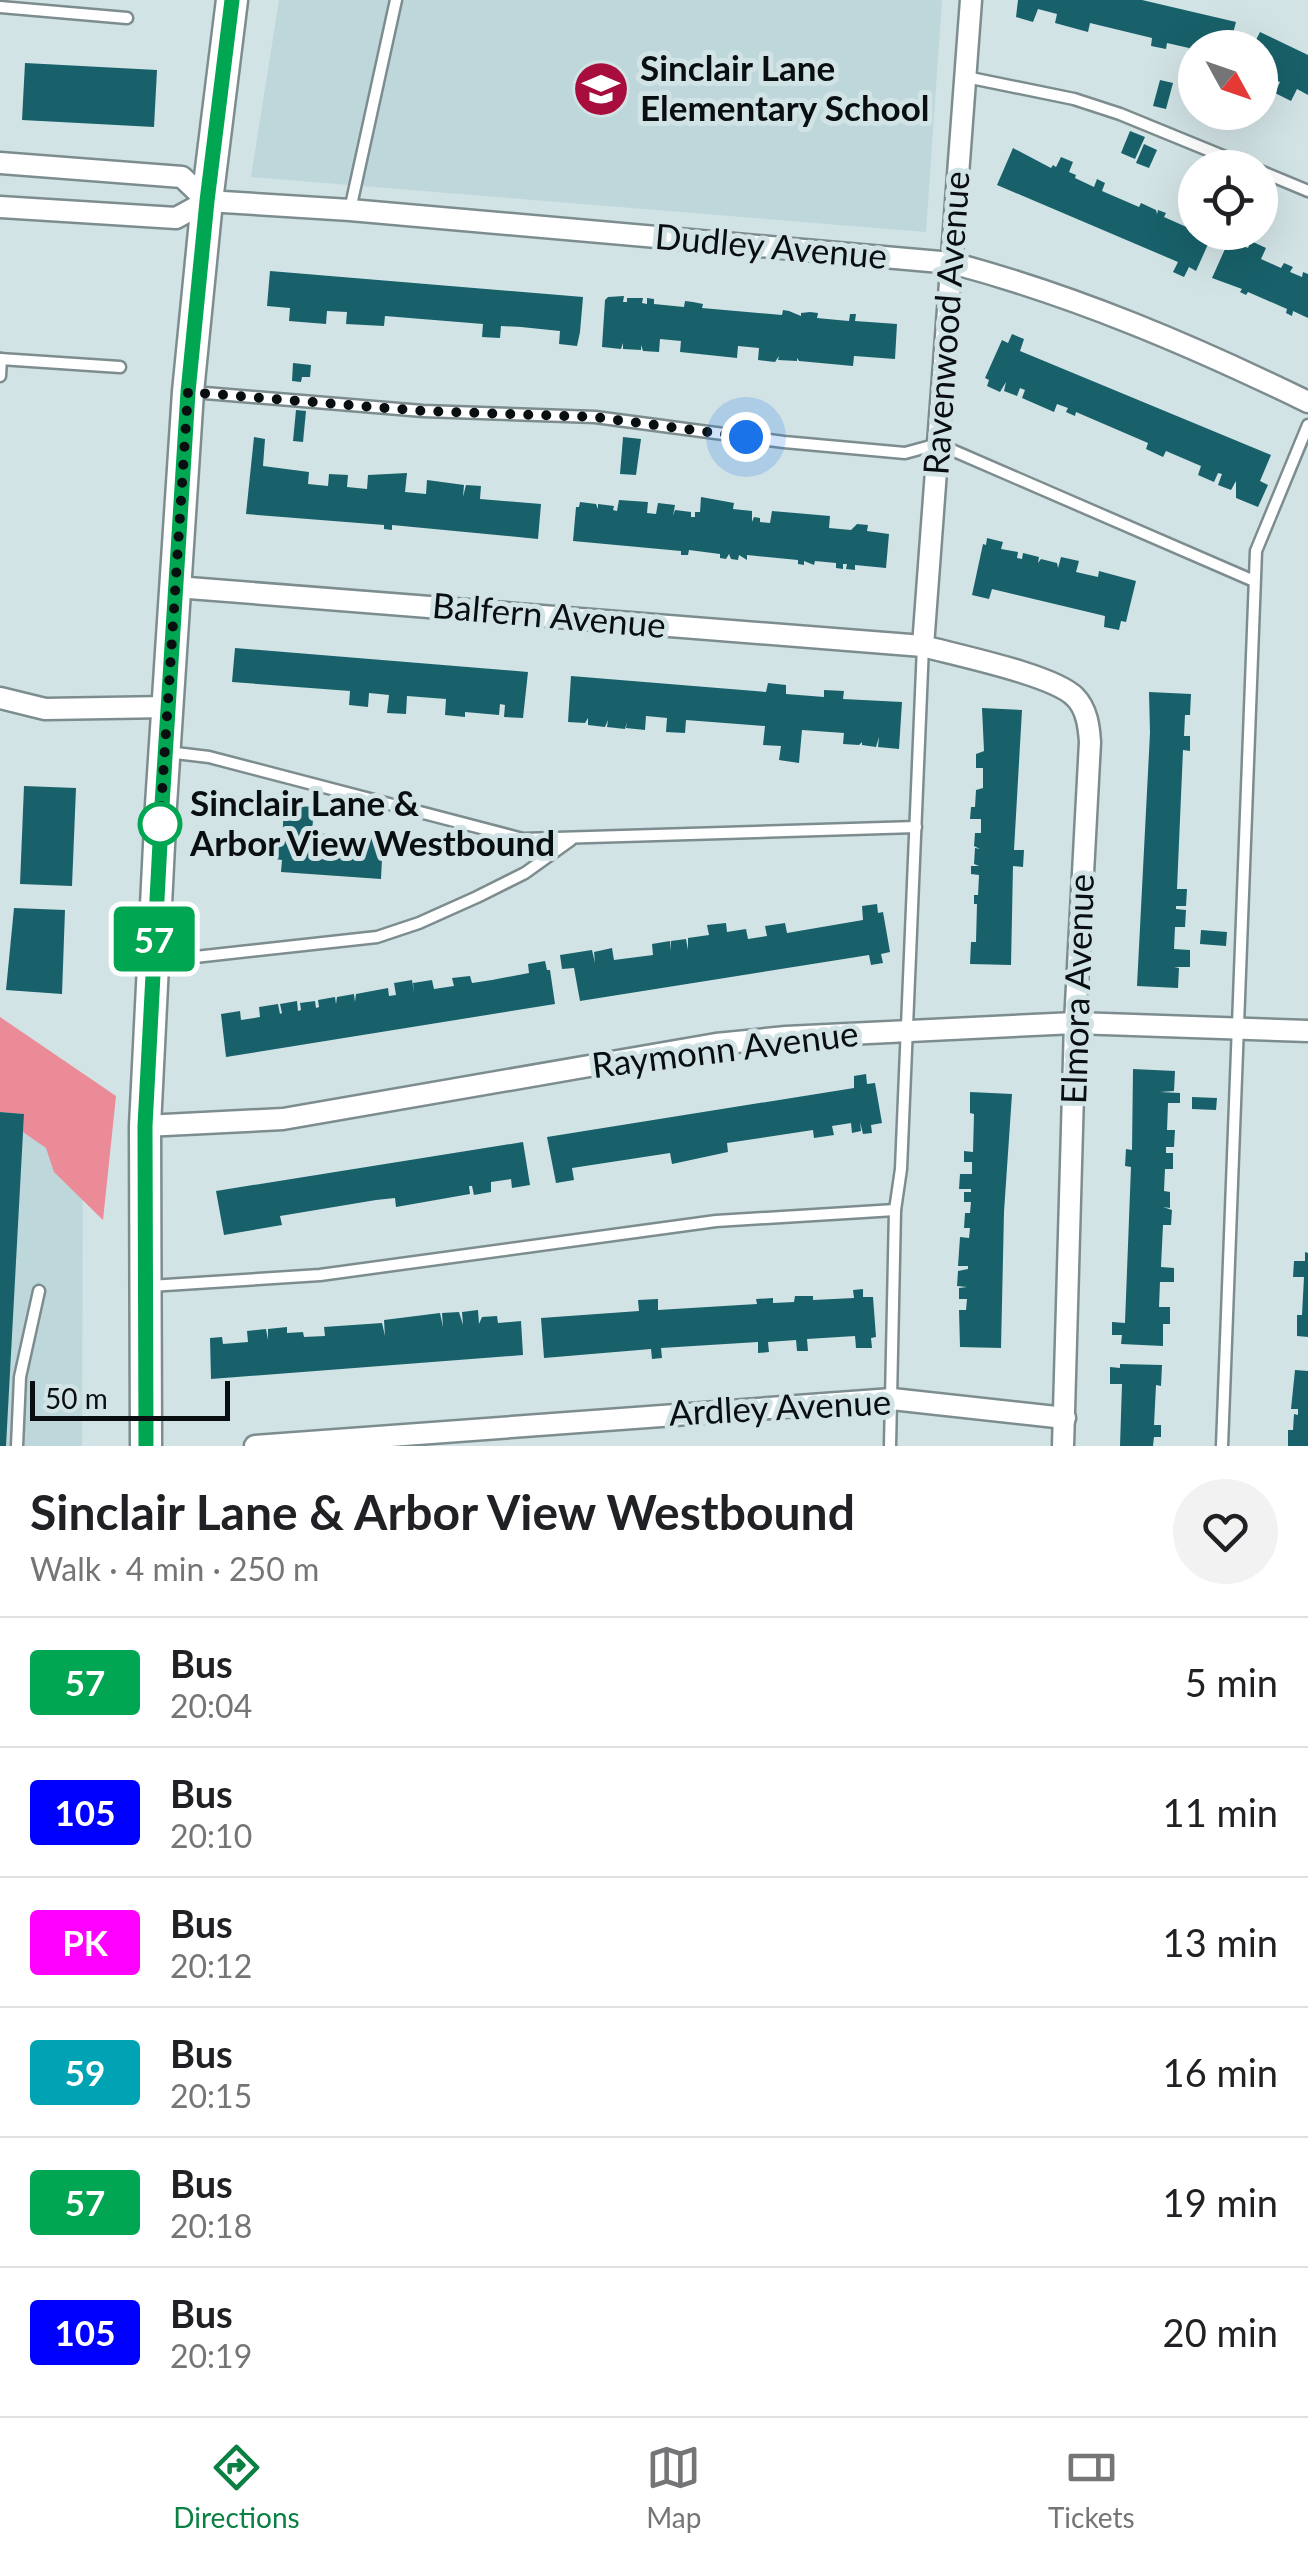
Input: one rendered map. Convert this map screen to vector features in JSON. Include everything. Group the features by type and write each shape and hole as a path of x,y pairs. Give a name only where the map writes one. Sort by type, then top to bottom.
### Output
{"main road":[{"path":"146,1446 145,1126 168,707 188,392 232,0"}],"street":[{"name":"Ravenwood Avenue","path":"923,646 971,0"},
{"path":"0,163 182,177 207,201 176,218 0,207"},
{"name":"Dudley Avenue","path":"207,201 952,262 1034,285 1148,328 1308,402"},
{"name":"Balfern Avenue","path":"176,587 923,646"},
{"name":"Elmora Avenue","path":"923,646 1058,686 1073,694 1082,706 1090,742 1076,1022 1063,1446"},
{"path":"0,698 45,710 168,707"},
{"name":"Raymonn Avenue","path":"145,1126 284,1119 716,1044 1076,1022 1308,1031"},
{"name":"Ardley Avenue","path":"255,1446 892,1399 1064,1418"}],"lane":[{"path":"350,210 396,0"},
{"path":"0,7 36,5 127,18"},
{"path":"965,77 1074,99 1208,150"},
{"path":"1278,178 1308,191"},
{"path":"0,376 1,359 120,367"},
{"path":"188,392 423,411 594,417 905,453 938,444 1254,581"},
{"path":"1222,1446 1256,551 1308,425"},
{"path":"890,1446 895,1210 901,1169 923,646"},
{"path":"166,752 209,756 523,839 916,828"},
{"path":"153,962 378,937 419,924 525,873 571,840"},
{"path":"146,1286 320,1275 716,1220 895,1210"},
{"path":"17,1446 20,1377 38,1291"}],"shaded area":[{"name":"Sinclair Lane Elementary School","path":"279,0 942,0 926,232 251,177"},
{"path":"0,1017 116,1096 103,1220 54,1172 46,1148 23,1132 24,1114 0,1112"},
{"path":"0,1078 83,1134 82,1446 0,1446"}],"building":[{"path":"1018,0 1142,0 1236,22 1234,30 1178,30 1178,46 1167,43 1166,49 1151,46 1152,38 1090,23 1088,32 1055,23 1057,14 1038,9 1033,22 1016,17"},
{"path":"1278,41 1308,55 1308,95 1297,89 1291,101 1278,94"},
{"path":"25,63 157,70 154,127 22,120"},
{"path":"1160,80 1173,83 1166,109 1153,106"},
{"path":"1130,131 1145,137 1135,159 1121,153"},
{"path":"1144,144 1157,150 1149,168 1136,163"},
{"path":"1013,148 1051,168 1056,167 1061,157 1073,162 1069,172 1075,178 1094,187 1097,179 1105,183 1102,191 1139,207 1141,203 1157,214 1158,210 1166,213 1164,217 1178,223 1178,250 1205,250 1196,271 1189,267 1184,277 1173,272 1178,262 997,185"},
{"path":"1225,250 1265,250 1261,259 1281,268 1284,263 1293,267 1290,272 1302,277 1303,272 1308,274 1308,318 1293,311 1292,316 1286,313 1287,309 1212,278"},
{"path":"270,271 583,297 577,346 559,344 560,331 521,327 501,326 500,338 482,337 483,324 385,316 384,326 346,324 347,312 327,311 326,324 289,321 290,308 267,306"},
{"path":"624,296 623,302 627,298 643,298 642,303 647,304 647,298 654,299 654,304 684,307 685,301 703,304 702,308 782,315 783,310 801,316 810,312 818,313 817,318 849,321 850,314 856,314 855,321 897,324 895,359 854,356 853,366 797,358 778,360 779,356 775,362 758,360 759,348 738,346 737,358 680,352 681,341 660,339 659,352 643,351 641,345 641,350 623,349 623,343 621,349 602,347 605,300"},
{"path":"1012,334 1024,339 1020,351 1271,455 1260,481 1268,485 1258,507 1236,498 1236,481 1231,490 1218,485 1222,474 1218,473 1214,482 1198,475 1201,466 1166,451 1163,457 1146,449 1148,443 1076,412 1075,416 1066,412 1068,408 1057,404 1054,412 1022,398 1025,390 1020,388 1017,396 1004,391 1006,382 1000,392 987,386 989,380 985,378 1002,340 1008,343"},
{"path":"293,363 311,365 310,377 292,381"},
{"path":"296,410 306,411 303,442 293,441"},
{"path":"254,437 265,439 263,466 309,472 308,484 328,486 329,474 348,475 347,487 367,489 368,475 407,473 405,492 426,494 427,480 464,485 463,497 466,485 481,486 480,499 541,504 538,539 392,525 392,530 384,529 384,525 246,514"},
{"path":"623,437 641,439 636,475 620,474"},
{"path":"701,497 734,503 733,509 752,511 752,522 754,517 770,523 772,511 830,516 829,528 851,530 857,524 868,525 867,531 889,534 886,568 855,565 855,570 846,569 847,564 843,564 843,569 836,568 836,563 815,561 814,565 804,561 804,565 798,564 798,560 747,555 747,560 739,555 738,560 731,559 729,554 726,559 720,558 720,554 689,550 688,555 681,555 681,551 573,541 576,507 580,502 596,504 598,509 598,504 614,506 617,511 619,500 648,502 647,513 656,514 658,503 675,505 673,516 675,510 691,512 691,517 695,517 695,512 700,512"},
{"path":"987,538 1003,542 1001,549 1018,552 1017,558 1022,559 1023,553 1039,557 1038,563 1041,559 1057,563 1058,568 1061,557 1079,561 1076,572 1098,577 1099,571 1136,581 1126,622 1121,621 1119,630 1104,627 1105,616 992,589 989,599 972,595"},
{"path":"235,648 528,672 523,718 504,717 505,705 500,704 499,715 445,715 446,699 407,696 406,714 387,713 389,695 369,693 368,707 349,705 350,691 232,682"},
{"path":"571,676 766,692 768,683 786,685 786,694 824,697 824,690 844,691 843,699 902,702 899,749 878,747 879,737 876,747 862,742 843,744 844,733 802,730 799,763 779,760 781,746 763,745 765,726 686,720 685,733 666,732 667,718 646,716 645,730 626,728 627,722 625,729 607,727 608,720 605,727 588,725 588,718 585,723 568,722"},
{"path":"1149,692 1191,694 1190,715 1185,715 1184,736 1190,736 1190,751 1183,750 1177,889 1187,889 1186,906 1176,906 1186,910 1185,927 1175,927 1174,949 1190,950 1190,967 1174,967 1179,968 1178,988 1137,986"},
{"path":"982,708 1022,710 1014,850 1024,850 1023,867 1013,866 1011,965 970,964 971,942 976,942 974,895 978,895 979,875 971,874 971,866 979,866 974,864 975,848 980,849 974,846 975,833 981,833 981,819 970,819 976,790 983,788 983,768 976,768 976,754 984,751"},
{"path":"24,786 76,788 72,886 20,884"},
{"path":"284,805 314,807 312,833 383,838 381,879 281,872 282,860 275,859 276,844 282,844"},
{"path":"877,904 878,913 883,912 890,952 881,954 883,963 871,965 869,955 580,1001 574,968 562,969 560,955 592,950 595,963 594,952 612,948 614,960 653,955 652,944 670,941 671,951 671,941 686,939 688,950 688,938 709,935 707,925 726,923 727,932 746,929 748,939 767,936 765,926 785,923 787,933 863,920 862,906"},
{"path":"14,908 65,910 62,994 6,990"},
{"path":"1201,930 1227,932 1226,946 1200,944"},
{"path":"545,961 555,1004 226,1057 221,1014 240,1011 241,1020 260,1017 259,1007 278,1004 280,1014 280,1004 297,1001 298,1011 300,1003 315,1001 316,1008 318,1000 335,997 336,1004 337,997 354,994 355,1002 356,994 388,988 389,996 396,995 394,983 412,980 414,992 413,983 432,980 434,989 454,986 452,978 470,976 472,983 492,980 529,973 528,964"},
{"path":"1133,1069 1175,1071 1174,1091 1160,1092 1180,1093 1180,1103 1168,1103 1167,1130 1175,1130 1174,1147 1166,1147 1166,1153 1173,1153 1173,1169 1165,1169 1164,1191 1170,1192 1170,1208 1163,1207 1172,1210 1171,1225 1163,1225 1161,1267 1174,1268 1174,1282 1160,1282 1159,1307 1170,1307 1170,1324 1163,1324 1163,1346 1121,1344 1122,1335 1112,1335 1112,1322 1125,1323 1131,1167 1125,1166 1126,1149 1132,1150"},
{"path":"866,1074 867,1084 875,1083 882,1123 871,1125 872,1133 863,1134 860,1122 861,1131 852,1133 851,1123 832,1126 834,1135 814,1138 813,1130 727,1143 728,1152 672,1164 670,1153 572,1168 574,1180 556,1183 547,1137 854,1088 854,1076"},
{"path":"970,1092 1012,1094 1001,1348 960,1347 959,1310 966,1310 967,1299 959,1299 959,1288 967,1287 957,1286 958,1271 968,1266 958,1266 960,1237 969,1238 970,1228 964,1228 971,1202 964,1202 964,1192 971,1189 959,1189 960,1174 972,1174 972,1162 964,1162 964,1151 973,1152"},
{"path":"1192,1097 1217,1098 1216,1110 1192,1109"},
{"path":"0,1112 24,1114 6,1446 0,1446"},
{"path":"523,1142 530,1185 512,1188 511,1179 491,1182 491,1192 474,1195 469,1186 470,1194 396,1207 395,1198 376,1200 280,1216 282,1225 224,1235 216,1191"},
{"path":"1305,1252 1308,1337 1297,1336 1304,1277 1293,1277 1294,1261 1305,1261"},
{"path":"863,1289 863,1297 873,1297 876,1337 871,1338 872,1348 856,1348 855,1336 807,1339 808,1351 797,1351 796,1340 768,1342 769,1352 758,1353 758,1342 661,1348 662,1358 652,1359 651,1349 544,1358 541,1318 639,1311 638,1300 658,1299 658,1310 757,1304 756,1299 773,1298 773,1303 794,1302 795,1296 813,1296 813,1300 854,1298 853,1290"},
{"path":"478,1310 479,1324 482,1317 497,1316 498,1323 521,1321 523,1355 211,1379 210,1338 222,1337 223,1344 248,1342 247,1331 266,1329 268,1340 268,1329 287,1327 287,1333 325,1336 324,1327 382,1323 385,1336 384,1320 440,1313 443,1327 442,1313 459,1312 463,1325 462,1312"},
{"path":"1120,1364 1162,1365 1161,1386 1156,1385 1154,1425 1161,1425 1161,1437 1154,1437 1153,1446 1120,1446 1122,1384 1110,1384 1110,1367 1120,1368"},
{"path":"1295,1370 1308,1371 1308,1446 1288,1446 1288,1430 1293,1430 1294,1414 1298,1415 1298,1409 1291,1409"}],"bus line":[{"name":"57","path":"146,1446 145,1126 162,805 188,392 232,0"}],"place":[{"name":"Sinclair Lane Elementary School","path":"601,89"},
{"name":"Sinclair Lane & Arbor View Westbound","path":"160,824"}],"route":[{"path":"160,824 188,392 423,411 594,417 746,437"}]}
